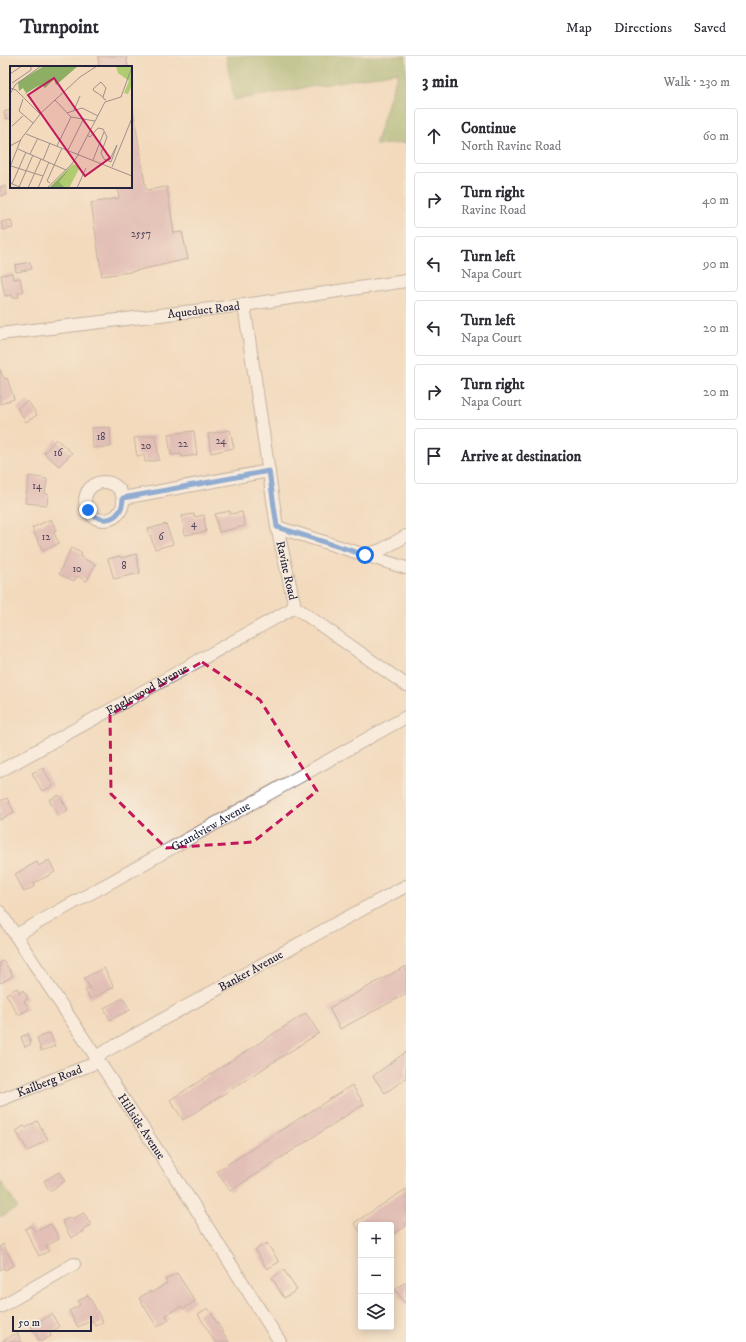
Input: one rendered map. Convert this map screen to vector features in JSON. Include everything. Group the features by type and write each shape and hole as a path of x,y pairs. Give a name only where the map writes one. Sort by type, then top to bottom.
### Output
{"street":[{"name":"Aqueduct Road","path":"0,334 244,305 406,281"},
{"name":"Ravine Road","path":"244,305 277,527 295,607 406,685"},
{"path":"123,498 269,471"},
{"path":"277,527 406,568"},
{"path":"365,555 381,550 406,536"},
{"name":"Englewood Avenue","path":"0,771 295,607"},
{"name":"Grandview Avenue","path":"16,936 406,717"},
{"name":"Banker Avenue","path":"97,1059 326,928 406,886"},
{"name":"Hillside Avenue","path":"0,912 191,1201 280,1342"},
{"name":"Kailberg Road","path":"0,1100 97,1059"},
{"path":"0,1307 74,1264"}],"highlighted area":[{"path":"202,662 260,700 317,791 253,842 166,848 111,794 110,715"}],"green space":[{"path":"226,56 406,56 406,143 375,145 398,72 234,100"},
{"path":"0,1180 18,1208 0,1217"}],"building":[{"path":"98,56 126,56 128,66 99,66"},
{"path":"132,102 146,190 167,187 174,233 182,232 188,259 130,272 102,276 91,203 119,198 118,188 132,188"},
{"path":"10,110 10,118 6,119 4,112"},
{"path":"5,186 7,195 0,196 0,187"},
{"path":"11,220 13,228 3,230 1,222"},
{"path":"30,262 32,269 16,272 15,265"},
{"path":"12,273 13,279 20,278 23,292 18,293 19,297 13,298 12,295 5,296 1,275"},
{"path":"0,369 4,379 7,378 14,399 0,404"},
{"path":"28,401 37,415 26,422 17,408"},
{"path":"110,427 111,447 93,448 92,428"},
{"path":"230,430 234,448 211,453 208,434"},
{"path":"194,431 197,455 182,457 181,454 171,455 168,434"},
{"path":"155,435 159,460 145,462 144,455 137,456 134,438"},
{"path":"56,439 72,453 59,466 44,453"},
{"path":"29,476 47,479 45,494 48,494 47,505 25,503"},
{"path":"230,511 230,514 242,512 245,526 219,532 215,514"},
{"path":"194,514 194,517 204,515 206,532 185,535 182,516"},
{"path":"51,519 56,530 53,532 59,543 43,551 32,528"},
{"path":"166,524 173,544 155,549 148,529"},
{"path":"71,548 82,553 80,557 95,564 87,581 77,576 74,581 59,574"},
{"path":"136,554 140,573 114,579 108,559 120,556 121,558"},
{"path":"43,768 53,786 42,791 32,773"},
{"path":"59,795 68,810 58,816 49,800"},
{"path":"7,798 14,812 0,820 0,801"},
{"path":"49,860 55,872 34,883 35,886 24,892 15,874 37,862 39,866"},
{"path":"4,961 13,976 1,983 0,963"},
{"path":"406,966 406,994 340,1029 329,1008"},
{"path":"104,968 114,987 90,999 85,990 90,988 84,978"},
{"path":"17,988 20,993 23,990 28,999 24,1001 29,1009 18,1015 6,994"},
{"path":"123,998 130,1010 110,1020 104,1008"},
{"path":"306,1013 319,1033 183,1120 170,1100"},
{"path":"50,1033 55,1046 41,1051 37,1038"},
{"path":"28,1034 31,1044 25,1047 21,1037"},
{"path":"406,1052 406,1078 385,1093 373,1076"},
{"path":"352,1085 364,1104 230,1191 217,1171"},
{"path":"37,1121 48,1139 28,1151 16,1131 24,1126 26,1128"},
{"path":"59,1172 65,1181 50,1191 44,1181"},
{"path":"406,1189 406,1226 394,1234 394,1222 358,1222 358,1229 354,1223"},
{"path":"84,1213 91,1225 83,1229 84,1231 71,1238 62,1221 71,1217 72,1219"},
{"path":"51,1224 59,1239 46,1246 49,1251 39,1256 25,1229 31,1226 35,1232"},
{"path":"267,1243 279,1262 267,1269 255,1250"},
{"path":"3,1244 14,1265 5,1270 4,1268 0,1270 0,1246"},
{"path":"284,1270 297,1290 284,1298 272,1278"},
{"path":"177,1273 195,1301 183,1309 181,1306 166,1315 169,1320 157,1327 139,1298 150,1291 151,1293 167,1283 165,1280"},
{"path":"406,1282 406,1305 395,1289"},
{"path":"88,1295 103,1322 95,1326 92,1320 78,1327 69,1311 80,1305 78,1301"},
{"path":"208,1308 229,1342 215,1342 198,1314"},
{"path":"52,1314 59,1327 50,1333 51,1336 40,1342 31,1326"},
{"path":"17,1333 22,1342 1,1342"}],"route":[{"path":"88,510 92,515 104,520 116,515 123,504 123,498 269,471 277,527 365,555"}]}
